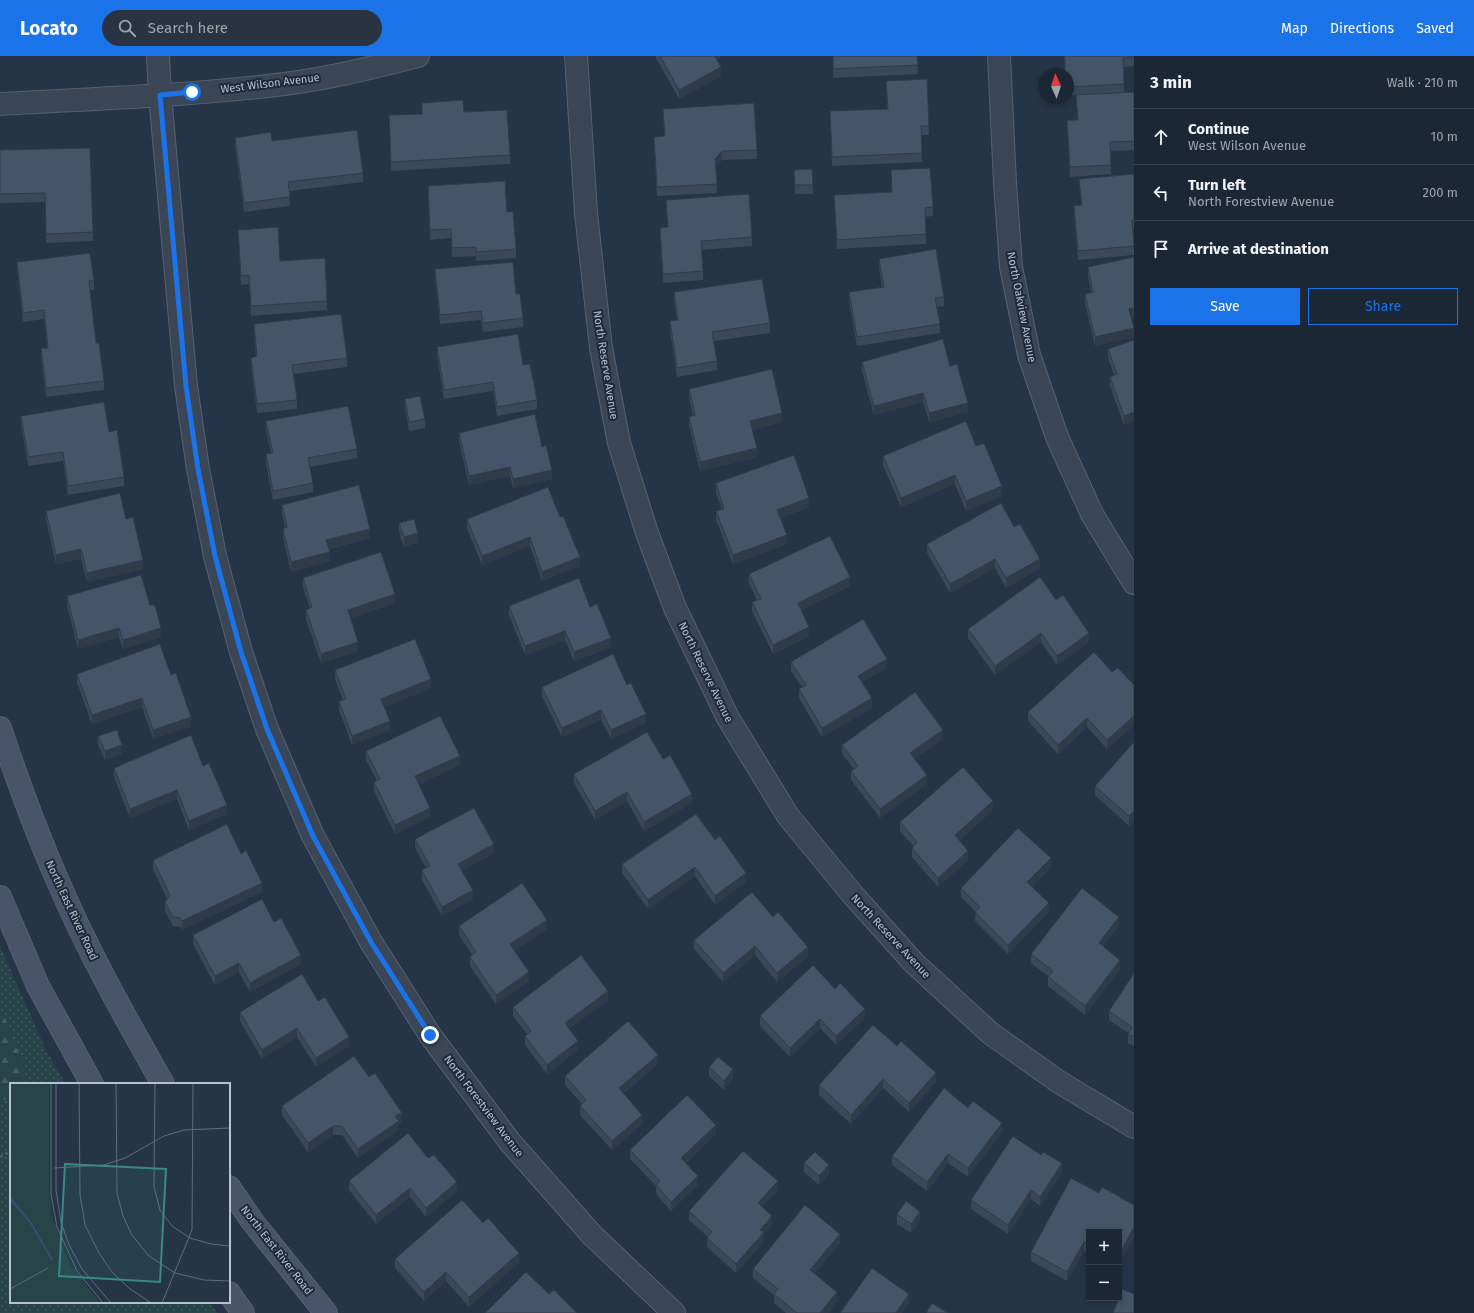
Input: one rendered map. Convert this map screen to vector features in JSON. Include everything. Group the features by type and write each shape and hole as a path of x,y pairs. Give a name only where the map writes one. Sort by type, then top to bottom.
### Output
{"main road":[{"name":"North East River Road","path":"0,728 23,796 57,880 95,960 140,1045 162,1083"},
{"path":"0,897 38,986 91,1083"},
{"name":"North East River Road","path":"230,1188 252,1221 326,1313"},
{"path":"230,1294 243,1313"}],"street":[{"name":"North Forestview Avenue","path":"158,56 160,95 186,386 198,469 215,556 241,652 267,729 317,842 371,942 430,1035 510,1142 592,1235 674,1313"},
{"name":"West Wilson Avenue","path":"0,104 160,95 268,86 357,71 418,56"},
{"name":"North Reserve Avenue","path":"576,56 586,213 602,348 619,443 647,533 675,608 728,718 788,816 852,895 914,963 990,1033 1059,1082 1134,1126"},
{"name":"North Oakview Avenue","path":"999,56 1005,183 1011,267 1030,356 1057,437 1092,514 1134,583"}],"path":[{"path":"0,1157 10,1152"}],"green space":[{"path":"0,946 45,1048 64,1083 10,1083 10,1303 210,1303 218,1313 0,1313"},
{"path":"0,1006 25,1069 23,1083 10,1083 10,1097 0,1102"}],"building":[{"path":"660,56 715,56 721,67 679,90"},
{"path":"833,56 917,56 918,65 833,69"},
{"path":"1065,56 1134,56 1123,58 1124,84 1074,87 1074,68 1065,68"},
{"path":"927,79 929,126 921,126 922,153 832,157 830,111 888,109 886,81"},
{"path":"1134,92 1134,141 1110,142 1111,165 1070,167 1067,120 1078,120 1076,95"},
{"path":"463,100 464,112 507,110 510,155 391,162 389,115 422,114 422,103"},
{"path":"754,103 757,150 722,151 715,159 717,184 657,187 654,137 665,136 663,109"},
{"path":"357,130 363,173 288,182 290,197 244,203 235,138 271,132 272,141"},
{"path":"90,148 93,232 46,234 45,193 0,194 0,150"},
{"path":"930,168 933,207 925,208 926,234 837,240 834,195 892,192 891,170"},
{"path":"812,169 813,185 795,185 794,170"},
{"path":"1134,174 1134,220 1132,220 1134,246 1078,251 1074,206 1082,205 1079,179"},
{"path":"505,181 507,212 513,211 516,249 476,252 476,247 452,248 451,229 430,230 428,186"},
{"path":"749,194 752,237 701,241 703,271 663,274 660,228 668,227 666,200"},
{"path":"278,227 280,261 325,258 327,301 251,306 249,275 241,276 238,230"},
{"path":"936,249 944,297 935,298 940,324 857,337 849,292 884,287 879,259"},
{"path":"90,253 94,281 89,281 96,343 99,343 104,381 46,388 41,348 48,348 44,310 23,313 17,262"},
{"path":"1134,257 1134,308 1129,309 1134,328 1095,337 1085,294 1093,292 1088,267"},
{"path":"513,262 516,294 520,294 523,318 483,323 481,311 440,315 435,269"},
{"path":"762,279 770,323 712,332 717,361 677,368 670,321 678,320 674,292"},
{"path":"341,314 347,358 292,365 297,400 257,404 251,358 257,356 254,324"},
{"path":"518,334 523,365 530,364 537,400 497,407 493,382 444,390 437,347"},
{"path":"943,339 950,366 957,364 968,403 929,413 923,393 874,406 862,362"},
{"path":"1134,340 1134,412 1124,416 1110,377 1117,374 1108,349"},
{"path":"772,369 782,413 750,421 757,448 700,462 689,417 695,415 689,389"},
{"path":"420,396 425,419 409,422 405,399"},
{"path":"104,402 109,432 117,430 124,477 68,486 63,452 28,457 21,416"},
{"path":"348,406 357,449 308,458 313,483 273,491 266,454 273,453 266,421"},
{"path":"535,414 542,447 546,445 552,470 513,479 510,467 469,476 459,433"},
{"path":"966,421 976,446 984,443 1002,486 966,501 955,475 901,498 883,456"},
{"path":"794,455 809,498 777,510 787,535 733,555 716,511 724,509 716,483"},
{"path":"359,485 370,529 326,540 330,552 291,562 283,529 287,527 282,505"},
{"path":"548,487 560,517 563,516 580,557 542,572 530,537 482,556 467,519"},
{"path":"120,493 126,519 133,517 143,560 87,573 81,549 56,555 46,511"},
{"path":"1001,503 1014,527 1020,524 1040,559 1006,578 995,559 950,584 927,544"},
{"path":"414,519 418,533 404,537 399,523"},
{"path":"830,536 850,577 798,603 809,627 773,645 752,602 761,599 749,574"},
{"path":"381,552 395,594 348,610 358,642 321,654 306,610 312,607 303,578"},
{"path":"141,575 150,605 155,605 161,628 123,640 119,628 78,640 67,596"},
{"path":"1040,577 1056,600 1063,595 1089,633 1057,656 1041,633 995,666 968,629"},
{"path":"579,578 590,607 597,604 611,638 574,652 565,631 525,646 509,606"},
{"path":"863,619 887,659 858,676 872,698 822,728 799,689 806,685 791,662"},
{"path":"415,639 431,679 381,699 390,721 352,736 339,701 346,699 335,670"},
{"path":"160,644 171,675 176,673 191,717 153,730 142,698 92,715 77,674"},
{"path":"1094,652 1112,672 1118,668 1134,685 1134,716 1107,740 1087,718 1058,745 1028,712"},
{"path":"613,654 627,685 631,683 646,714 611,730 601,710 562,728 542,687"},
{"path":"915,692 943,730 910,753 927,775 880,809 851,771 858,766 842,745"},
{"path":"440,716 460,756 415,776 430,808 395,825 374,782 380,779 366,751"},
{"path":"117,730 122,745 105,751 98,736"},
{"path":"647,732 663,759 670,755 692,794 644,822 627,792 595,811 574,774"},
{"path":"191,735 203,766 209,763 227,805 189,821 177,790 130,809 114,768"},
{"path":"1134,742 1134,811 1129,816 1095,786"},
{"path":"963,767 993,801 955,835 968,851 938,878 912,848 917,842 900,822"},
{"path":"474,808 494,844 458,864 473,890 442,907 422,870 430,866 415,839"},
{"path":"696,814 715,840 720,836 746,873 715,896 695,867 648,900 622,864"},
{"path":"227,824 241,854 246,850 262,883 182,921 181,918 173,917 165,902 170,895 153,860"},
{"path":"1018,828 1051,858 1027,882 1049,903 1008,945 975,912 980,907 961,888"},
{"path":"522,883 547,920 510,944 529,972 496,995 470,957 476,952 459,926"},
{"path":"1082,888 1119,917 1099,943 1120,960 1085,1006 1048,977 1053,971 1031,954"},
{"path":"752,892 773,917 778,912 808,947 777,973 755,946 723,973 694,940"},
{"path":"262,899 274,922 281,918 301,955 250,983 239,963 215,976 193,935"},
{"path":"581,955 608,991 565,1023 578,1041 547,1065 525,1036 531,1031 513,1007"},
{"path":"813,965 835,989 840,983 865,1009 836,1036 820,1019 790,1048 760,1016"},
{"path":"1134,973 1134,1037 1128,1034 1132,1027 1109,1011"},
{"path":"302,974 318,1001 325,997 349,1037 316,1058 297,1028 262,1050 240,1012"},
{"path":"628,1021 658,1055 619,1088 642,1115 612,1141 580,1106 586,1100 565,1076"},
{"path":"873,1025 897,1046 901,1041 936,1073 909,1103 883,1079 851,1115 819,1085"},
{"path":"354,1056 369,1077 375,1073 402,1113 395,1116 399,1121 358,1149 342,1126 333,1126 308,1143 282,1106"},
{"path":"718,1057 733,1069 724,1081 709,1067"},
{"path":"944,1088 968,1108 973,1101 1002,1123 968,1168 948,1154 927,1182 892,1156"},
{"path":"687,1095 716,1125 681,1158 698,1176 671,1202 656,1185 660,1181 630,1150"},
{"path":"408,1133 428,1158 434,1155 457,1182 426,1208 410,1188 376,1215 349,1181"},
{"path":"1013,1136 1041,1155 1043,1152 1062,1163 1040,1197 1031,1190 1008,1225 971,1200"},
{"path":"743,1151 778,1181 758,1203 772,1216 760,1230 764,1232 736,1264 707,1238 712,1232 689,1211"},
{"path":"815,1152 829,1165 819,1176 804,1163"},
{"path":"1071,1178 1099,1193 1102,1187 1134,1205 1134,1227 1122,1249 1122,1229 1086,1229 1086,1243 1084,1242 1067,1272 1031,1252"},
{"path":"462,1200 483,1223 488,1218 519,1253 469,1297 446,1272 424,1292 395,1259"},
{"path":"906,1201 920,1212 911,1224 897,1214"},
{"path":"805,1205 840,1234 810,1270 837,1292 820,1313 797,1313 774,1294 778,1289 753,1269"},
{"path":"872,1268 909,1294 896,1313 840,1313"},
{"path":"526,1272 549,1294 554,1290 577,1313 485,1313"},
{"path":"1122,1289 1134,1294 1134,1313 1113,1313 1118,1301 1122,1301"},
{"path":"932,1303 948,1313 926,1313"}],"route":[{"path":"192,92 160,95 186,386 198,469 215,556 241,652 267,729 313,836 371,942 430,1035"}]}
